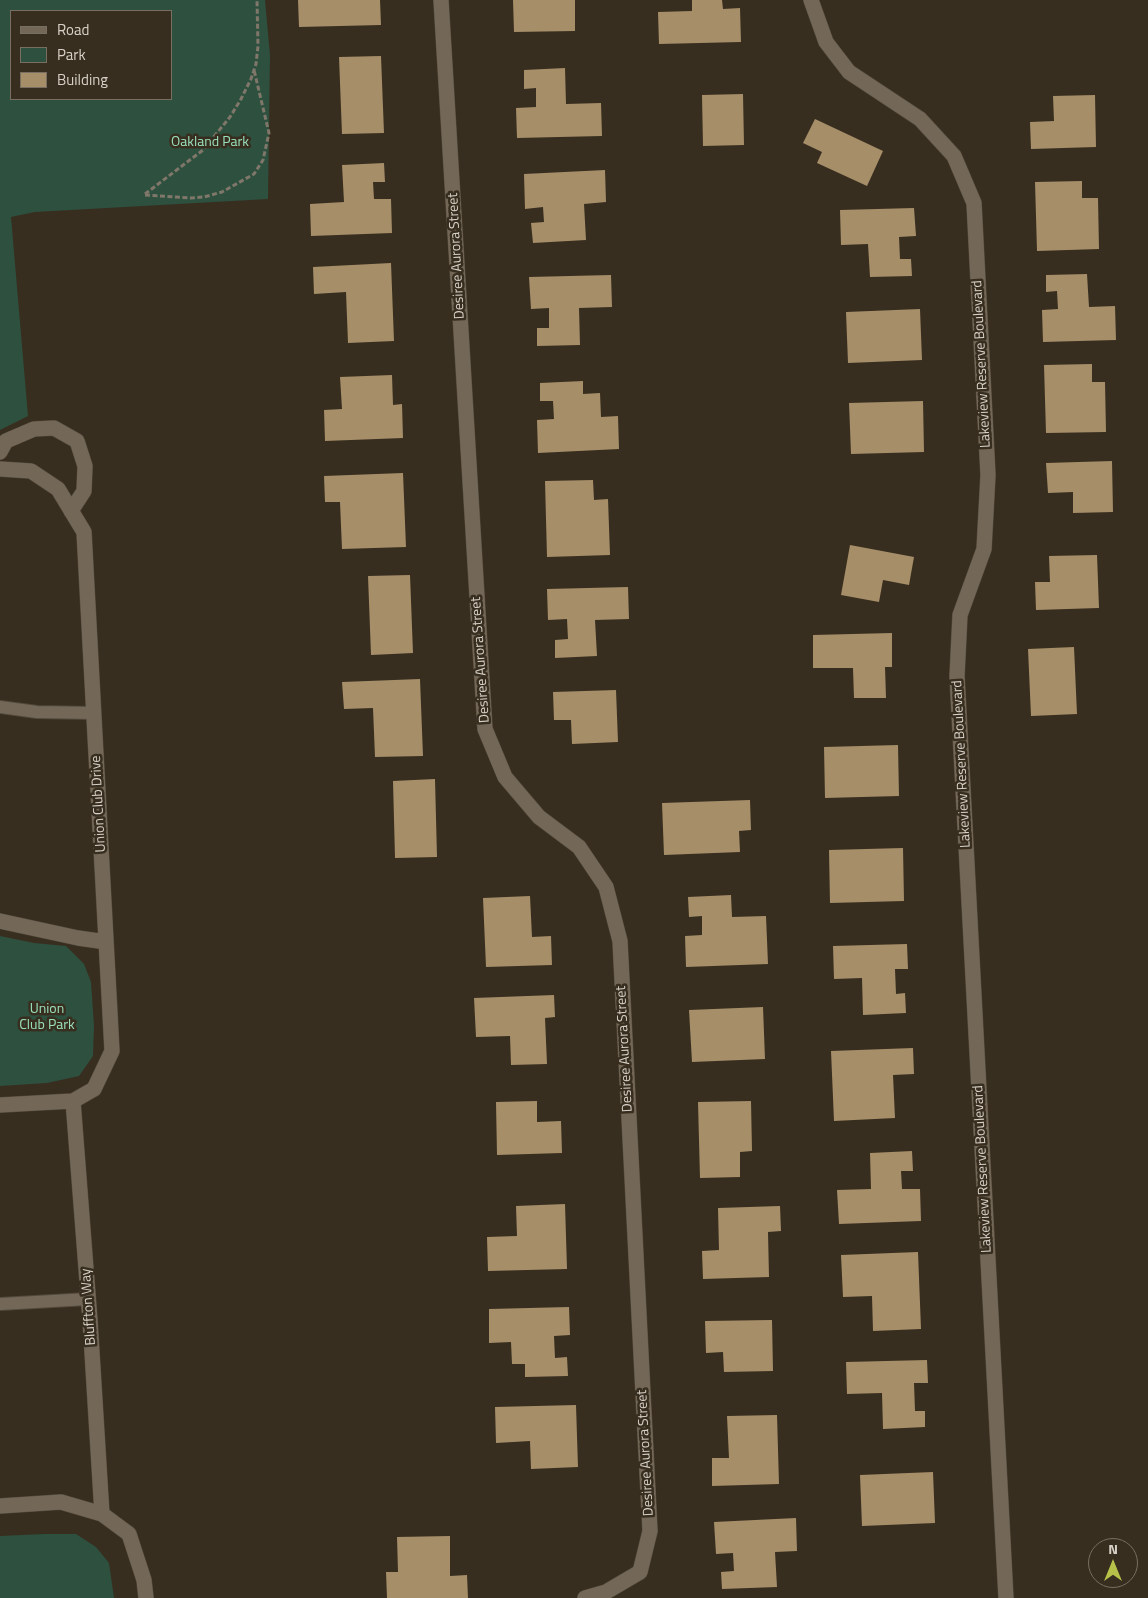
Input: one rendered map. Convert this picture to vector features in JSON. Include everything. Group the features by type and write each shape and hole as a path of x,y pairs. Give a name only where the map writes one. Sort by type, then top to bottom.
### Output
{"street":[{"name":"Desiree Aurora Street","path":"441,0 485,729 506,777 539,817 579,847 606,887 620,941 650,1531 640,1572 606,1592 585,1598"},
{"name":"Lakeview Reserve Boulevard","path":"812,0 826,42 849,72 920,119 954,156 974,203 988,475 984,549 960,616 957,676 1006,1598"},
{"path":"0,452 6,441 34,429 54,428 77,441 85,466 84,491 71,511"},
{"name":"Union Club Drive","path":"0,469 31,471 58,489 84,532 112,1051 94,1088 73,1100 0,1105"},
{"path":"0,921 78,938 106,942"},
{"name":"Bluffton Way","path":"73,1100 102,1514"},
{"path":"0,1506 61,1502 102,1514 129,1534 144,1580 146,1598"}],"lane":[{"path":"0,707 37,712 94,713"},
{"path":"0,1304 88,1299"}],"path":[{"path":"254,70 268,133 263,160 254,174 222,192 204,197 190,198 145,194 203,150 230,117 248,86 256,64 258,46 257,0"}],"green space":[{"name":"Oakland Park","path":"0,0 265,0 270,55 268,199 35,212 11,217 28,416 0,430"},
{"name":"Union Club Park","path":"0,936 34,943 66,946 84,964 91,982 94,1026 93,1056 79,1076 47,1083 0,1086"},
{"path":"76,1534 96,1547 109,1563 114,1598 0,1598 0,1536"}],"building":[{"path":"298,0 380,0 381,25 299,27"},
{"path":"513,0 575,0 575,31 514,32"},
{"path":"692,0 722,0 723,9 740,8 741,42 659,44 658,12 692,11"},
{"path":"381,56 384,133 342,134 339,57"},
{"path":"565,68 566,104 601,103 602,136 517,138 516,108 536,107 536,88 524,89 524,70"},
{"path":"743,94 744,145 703,146 702,95"},
{"path":"1095,95 1096,147 1031,149 1030,122 1054,121 1053,96"},
{"path":"815,119 883,151 867,186 817,163 822,152 803,143"},
{"path":"384,163 385,182 373,182 374,199 391,199 392,233 311,236 310,204 344,202 342,165"},
{"path":"605,170 606,202 584,204 586,240 533,243 531,223 544,222 543,207 525,209 524,174"},
{"path":"1082,181 1082,198 1098,198 1099,249 1037,251 1035,182"},
{"path":"914,208 916,236 899,237 900,259 911,259 912,276 870,277 868,244 841,245 840,210"},
{"path":"391,263 394,341 348,343 346,292 314,294 313,267"},
{"path":"1087,274 1089,307 1115,306 1116,340 1043,342 1042,310 1058,309 1057,291 1046,292 1046,275"},
{"path":"611,275 612,307 579,308 580,345 537,346 537,328 549,328 549,308 531,309 529,277"},
{"path":"920,309 922,360 848,363 846,312"},
{"path":"1092,364 1092,382 1105,382 1106,432 1046,433 1044,365"},
{"path":"392,375 393,405 402,404 403,438 325,441 324,410 342,409 340,377"},
{"path":"583,381 583,394 600,393 601,417 618,416 619,449 538,453 537,420 554,419 553,401 540,401 540,383"},
{"path":"923,401 924,452 851,454 849,403"},
{"path":"1112,461 1113,512 1073,513 1073,492 1048,493 1046,463"},
{"path":"403,473 406,547 342,549 340,502 325,502 324,476"},
{"path":"593,480 594,500 608,499 610,555 547,557 545,481"},
{"path":"850,545 914,557 909,585 883,580 879,602 841,595"},
{"path":"1097,555 1099,608 1036,610 1035,582 1050,582 1049,556"},
{"path":"410,575 413,653 371,655 368,576"},
{"path":"628,587 629,619 595,620 597,656 555,658 555,640 568,639 567,619 548,620 547,589"},
{"path":"892,633 892,667 885,667 886,698 854,698 853,668 813,668 813,635"},
{"path":"1074,647 1077,714 1031,716 1028,649"},
{"path":"420,679 423,756 375,757 373,708 344,709 342,682"},
{"path":"616,690 618,742 572,744 571,720 554,720 553,692"},
{"path":"898,745 899,796 825,798 824,747"},
{"path":"435,779 437,857 395,858 393,781"},
{"path":"750,800 751,830 739,831 740,852 664,855 662,803"},
{"path":"903,848 904,901 830,903 829,850"},
{"path":"731,895 732,917 766,916 768,964 686,967 685,936 702,935 702,916 689,917 688,897"},
{"path":"530,896 532,937 551,936 552,965 486,967 483,898"},
{"path":"907,944 908,969 895,969 896,994 905,993 906,1013 863,1015 862,978 834,979 833,946"},
{"path":"554,995 555,1017 545,1018 547,1064 511,1065 510,1036 476,1037 474,998"},
{"path":"763,1007 765,1059 692,1062 689,1010"},
{"path":"913,1048 914,1074 893,1075 895,1118 834,1121 831,1051"},
{"path":"537,1101 537,1122 561,1121 562,1153 497,1155 496,1102"},
{"path":"751,1101 752,1151 740,1152 740,1177 700,1178 698,1102"},
{"path":"912,1151 913,1171 901,1171 902,1189 920,1189 921,1221 839,1224 837,1190 871,1189 870,1153"},
{"path":"565,1204 567,1269 488,1271 487,1237 517,1236 516,1206"},
{"path":"780,1206 781,1231 768,1232 769,1277 703,1279 702,1251 719,1250 718,1208"},
{"path":"918,1252 921,1329 873,1331 872,1296 843,1297 841,1255"},
{"path":"569,1307 570,1335 554,1336 555,1358 567,1357 568,1376 525,1377 525,1364 512,1364 511,1342 489,1343 489,1309"},
{"path":"772,1320 773,1371 724,1372 723,1352 706,1353 705,1321"},
{"path":"927,1360 928,1383 914,1383 915,1411 925,1411 925,1427 883,1429 882,1393 847,1394 846,1362"},
{"path":"576,1405 578,1467 531,1469 530,1441 496,1443 495,1407"},
{"path":"777,1415 779,1484 712,1486 712,1458 729,1458 727,1416"},
{"path":"933,1472 935,1523 862,1526 860,1475"},
{"path":"796,1518 797,1551 775,1552 777,1587 722,1589 721,1572 734,1571 733,1553 716,1554 714,1522"},
{"path":"450,1536 450,1576 467,1575 468,1598 387,1598 386,1572 398,1572 397,1537"}]}
